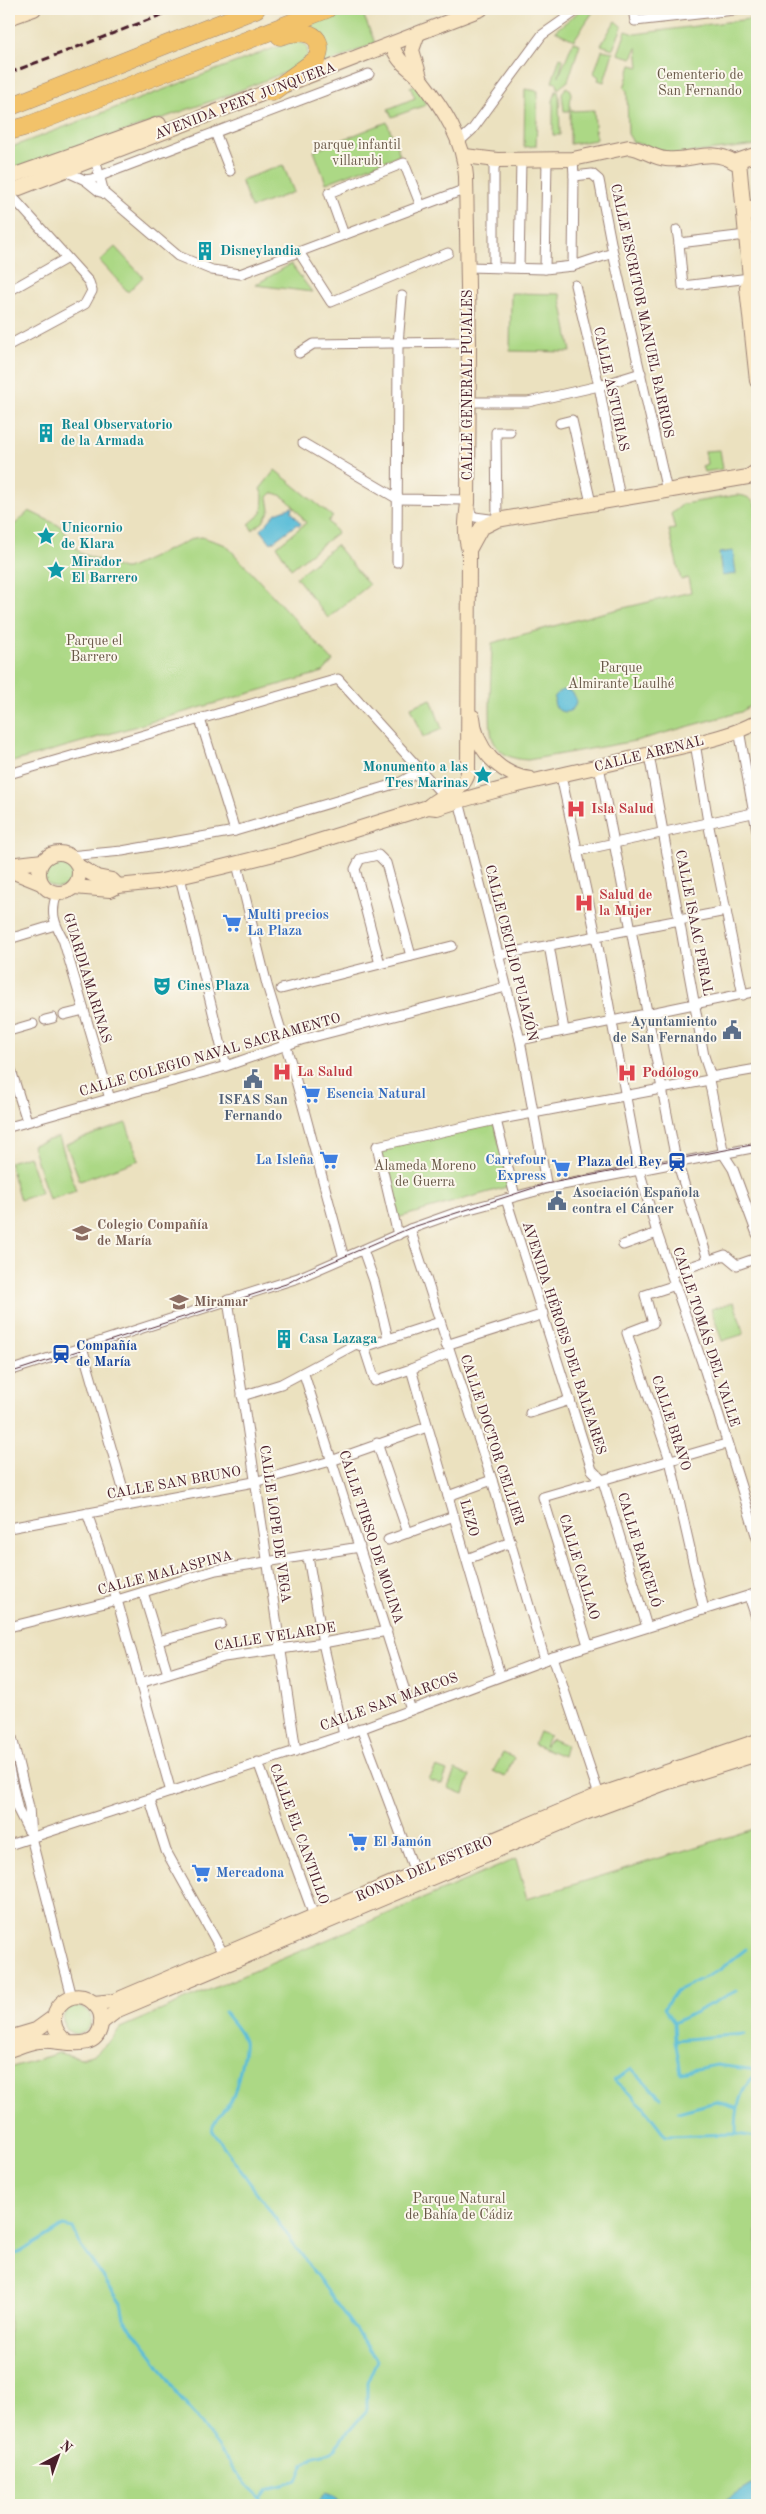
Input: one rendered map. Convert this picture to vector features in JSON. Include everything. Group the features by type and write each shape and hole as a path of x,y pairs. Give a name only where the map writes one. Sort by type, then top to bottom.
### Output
{"highway":[{"path":"9,107 256,9"},
{"path":"9,131 27,126 327,9"},
{"path":"236,44 261,42 294,31 313,36 319,43 320,52 317,59 272,92"},
{"path":"9,97 44,85 70,83"}],"street":[{"path":"9,18 34,9"},
{"name":"AVENIDA PERY JUNQUERA","path":"9,192 417,36 481,9"},
{"path":"460,141 472,130 542,35 579,9"},
{"path":"633,9 635,21 743,9"},
{"path":"417,36 412,50 421,80"},
{"path":"396,43 416,66"},
{"path":"396,43 400,61"},
{"path":"369,54 389,56 400,61 421,80"},
{"path":"85,180 369,74"},
{"name":"CALLE GENERAL PUJALES","path":"421,80 460,141 465,156 469,342 466,542 469,550 469,702"},
{"path":"9,177 202,109 227,108"},
{"path":"215,132 230,171"},
{"path":"465,156 496,160 573,159 629,147 636,147 666,159 723,154 734,162 757,154"},
{"path":"95,159 104,193"},
{"path":"573,159 573,266"},
{"path":"494,267 494,168 496,160"},
{"path":"519,268 521,160"},
{"path":"545,269 547,160"},
{"path":"739,161 751,208 750,278 747,288 755,321 757,381"},
{"path":"344,235 329,193 404,163 421,206"},
{"path":"65,170 85,180 104,193 178,256 212,270 240,274 466,189"},
{"name":"CALLE ESCRITOR MANUEL BARRIOS","path":"574,176 592,174 599,180 613,253 642,373 667,491"},
{"path":"9,192 89,282 92,291 89,300 9,344"},
{"path":"677,230 683,286 750,278"},
{"path":"679,243 750,231"},
{"path":"299,252 331,302 448,253"},
{"path":"467,267 545,269 573,266 613,253"},
{"path":"9,290 67,258"},
{"name":"CALLE ASTURIAS","path":"575,285 598,386 620,498"},
{"path":"397,562 398,344 402,296"},
{"path":"299,352 313,344 469,342"},
{"path":"469,402 528,402 598,386 642,373"},
{"path":"560,423 572,420 591,503"},
{"path":"497,520 496,432 510,432"},
{"path":"303,443 398,499 468,502 471,514 475,517 497,520"},
{"path":"469,550 481,528 497,520 754,476"},
{"path":"9,774 338,679 444,796"},
{"path":"469,702 475,730 494,762 516,777 539,780"},
{"path":"9,870 41,883 50,892 57,894 74,887 110,890 118,886 237,864 360,829 428,807 433,801 461,785 467,777 467,712 469,702"},
{"path":"200,719 235,831"},
{"name":"CALLE ARENAL","path":"428,807 437,808 506,786 561,776 649,755 739,730 757,722"},
{"path":"739,730 757,831"},
{"path":"695,743 708,822 742,995"},
{"name":"CALLE ISAAC PERAL","path":"649,755 704,1056 724,1153 733,1169 757,1234"},
{"path":"599,766 677,1162 708,1260"},
{"path":"73,861 235,831 401,782 422,770"},
{"name":"CALLE TOMÁS DEL VALLE","path":"561,776 596,936 639,1171 657,1233 676,1285 757,1538"},
{"name":"CALLE CECILIO PUJAZÓN","path":"459,801 485,905 500,954 506,987 520,1040 547,1188"},
{"path":"578,851 755,813"},
{"path":"9,865 43,861 57,853 97,877 112,880 118,886"},
{"path":"380,964 355,869 360,859 378,855 386,863 411,956"},
{"path":"41,883 39,871 43,861"},
{"path":"73,861 79,877 74,887"},
{"path":"237,864 267,985 344,1258"},
{"path":"180,876 226,1066"},
{"name":"GUARDIAMARINAS","path":"57,894 52,911 55,925 63,939 110,1099"},
{"path":"500,954 726,911"},
{"path":"9,939 55,925"},
{"path":"281,989 452,946"},
{"path":"549,946 564,1030"},
{"name":"CALLE COLEGIO NAVAL SACRAMENTO","path":"9,1126 226,1066 301,1040 506,987"},
{"path":"520,1040 757,991"},
{"path":"64,1015 84,1010"},
{"path":"9,1031 34,1024"},
{"path":"11,1069 27,1121"},
{"path":"398,1235 377,1146 496,1120 757,1069"},
{"path":"496,1120 515,1196"},
{"path":"9,1371 298,1278 410,1229 515,1196 757,1147"},
{"name":"AVENIDA HÉROES DEL BALEARES","path":"506,1199 592,1470 603,1481"},
{"name":"CALLE DOCTOR CELLIER","path":"410,1229 549,1658 599,1795"},
{"path":"624,1245 657,1233"},
{"path":"363,1250 374,1281 388,1338"},
{"path":"672,1273 725,1255 736,1265 757,1258"},
{"name":"CALLE BRAVO","path":"676,1285 645,1295 653,1323 627,1333 670,1460 704,1610"},
{"name":"CALLE LOPE DE VEGA","path":"228,1300 279,1650 296,1751"},
{"path":"364,1347 375,1381 411,1369 448,1349 544,1314"},
{"path":"242,1396 282,1384 304,1374 356,1344 364,1347 388,1338 412,1333 440,1322"},
{"path":"82,1347 128,1506"},
{"name":"LEZO","path":"411,1369 500,1676"},
{"name":"CALLE TIRSO DE MOLINA","path":"304,1374 411,1710"},
{"path":"530,1413 570,1400"},
{"name":"CALLE SAN BRUNO","path":"9,1528 254,1482 331,1461 377,1443 427,1427"},
{"path":"377,1443 408,1533"},
{"path":"603,1481 726,1444"},
{"path":"448,1496 492,1480"},
{"name":"CALLE CALLAO","path":"588,1645 543,1497 603,1481"},
{"name":"CALLE BARCELÓ","path":"603,1481 648,1627"},
{"path":"87,1513 117,1600 171,1792"},
{"path":"388,1540 454,1516"},
{"path":"466,1559 511,1542"},
{"name":"CALLE MALASPINA","path":"9,1627 117,1600 216,1570 308,1557 360,1547"},
{"path":"308,1557 323,1644 344,1735"},
{"path":"143,1592 168,1674"},
{"path":"753,1594 757,1620"},
{"name":"CALLE SAN MARCOS","path":"9,1845 344,1735 549,1658 753,1594"},
{"path":"158,1641 221,1624"},
{"name":"CALLE VELARDE","path":"140,1683 224,1656 323,1644 387,1631"},
{"path":"9,1725 29,1807 31,1837 72,1997"},
{"path":"361,1728 415,1872"},
{"name":"RONDA DEL ESTERO","path":"94,2003 114,2001 599,1795 757,1741"},
{"name":"RONDA DEL ESTERO","path":"101,2024 118,2010 584,1813 668,1782 757,1754"},
{"name":"CALLE EL CANTILLO","path":"258,1762 314,1916"},
{"path":"9,1770 18,1810 31,1837"},
{"path":"150,1800 166,1851 224,1955"},
{"path":"9,2050 39,2041 74,2044 89,2042 99,2031 101,2016 94,2003 87,1998 72,1997 59,2004 54,2018 56,2032 67,2042"},
{"path":"9,2038 36,2030 54,2018"}],"green space":[{"path":"351,9 361,9 375,43 312,70 319,33 310,25"},
{"path":"582,9 595,9 574,40 555,31"},
{"name":"Cementerio de San Fernando","path":"757,18 757,145 673,155 633,142 628,134 627,91 624,88 631,65 639,67 637,47 632,58 618,54 626,31 635,34"},
{"path":"615,21 622,27 613,49 601,45"},
{"path":"290,42 303,43 307,46 308,55 296,68 223,97 9,172 9,148"},
{"path":"573,42 580,44 568,81 558,89 557,83 552,82 560,57 563,59 559,76"},
{"path":"602,50 613,52 604,82 598,80 599,77 594,73"},
{"path":"419,83 426,98 423,99 426,105 392,117 388,109 415,98 410,87"},
{"path":"566,87 571,90 570,111 564,111 562,94"},
{"path":"525,89 538,91 536,146 524,147"},
{"path":"556,91 558,91 559,96 560,135 553,135 553,101"},
{"path":"594,110 596,140 570,144 570,111"},
{"name":"parque infantil villarubi","path":"387,122 400,155 326,183 314,151"},
{"path":"283,165 294,192 251,208 241,180"},
{"path":"115,247 143,277 128,292 100,261"},
{"path":"291,264 312,292 255,285"},
{"path":"511,293 560,294 571,352 510,351"},
{"path":"720,450 723,469 704,472 702,466 707,464 705,451"},
{"path":"275,470 333,517 328,521 337,533 291,569 277,546 306,523 292,504 282,496 272,493 268,497 270,510 263,522 252,530 249,524 262,513 263,496 260,489"},
{"name":"Parque Almirante Laulhé","path":"737,495 750,499 757,509 757,701 741,712 635,741 528,760 517,759 503,753 493,740 491,733 492,643 594,615 691,592 688,578 681,580 669,530 675,529 671,514 683,504"},
{"name":"Parque el Barrero","path":"29,511 60,526 80,553 123,569 127,569 194,538 202,537 226,545 333,661 323,672 9,763 9,530"},
{"path":"336,545 369,585 328,618 296,577"},
{"path":"431,699 442,729 423,737 411,707"},
{"path":"58,858 69,862 73,873 69,884 58,888 47,884 43,873 47,862"},
{"path":"126,1123 139,1160 80,1181 66,1144"},
{"name":"Alameda Moreno de Guerra","path":"494,1123 510,1186 397,1218 380,1148"},
{"path":"59,1137 76,1191 49,1200 32,1145"},
{"path":"29,1156 41,1193 20,1200 9,1162"},
{"path":"734,1302 744,1334 722,1341 711,1309"},
{"path":"539,1732 549,1736 545,1746 552,1739 566,1745 563,1756 534,1744"},
{"path":"503,1753 514,1758 505,1777 493,1771"},
{"path":"436,1767 447,1771 442,1784 429,1780"},
{"path":"455,1770 470,1776 464,1794 448,1788"},
{"name":"Parque Natural de Bahía de Cádiz","path":"757,1828 757,2505 9,2505 9,2068 59,2053 81,2058 95,2054 112,2039 120,2028 516,1859 527,1899"},
{"path":"77,2006 87,2010 91,2020 87,2030 77,2034 67,2030 63,2020 67,2010"}],"water":[{"path":"292,507 291,511 301,524 299,526 297,524 271,543 261,530 276,513"},
{"path":"733,551 736,574 722,576 719,553"},
{"path":"565,690 573,693 576,701 573,709 565,712 557,709 554,701 557,693"},
{"path":"757,2482 757,2505 718,2505"},
{"path":"325,2492 335,2495 341,2505 316,2505"}],"waterway":[{"path":"674,2023 664,2008 676,1991 718,1971 746,1949"},
{"path":"675,2040 674,2023 736,1991"},
{"path":"224,2012 240,2033 244,2045 233,2097 217,2118 212,2130 377,2360 367,2383 367,2410 331,2452 315,2456 304,2464 297,2481 268,2489 261,2498 266,2505"},
{"path":"744,2034 675,2040 681,2072 716,2065 757,2070"},
{"path":"661,2098 632,2069 614,2080 642,2105 666,2136 736,2134 757,2137"},
{"path":"736,2134 739,2101 746,2087 757,2074"},
{"path":"678,2112 716,2102 736,2108"},
{"path":"9,2255 19,2253 63,2226 73,2228 81,2246 121,2303 124,2319 153,2356 179,2397 196,2416 240,2478 261,2498"}],"tram line":[{"path":"9,1373 286,1284 304,1274 410,1228 546,1184 757,1144"}],"railway":[{"path":"9,73 177,9"}],"place":[{"name":"Disneylandia","path":"205,251"},
{"name":"Real Observatorio de la Armada","path":"46,433"},
{"name":"Unicornio de Klara","path":"46,536"},
{"name":"Mirador El Barrero","path":"56,570"},
{"name":"Monumento a las Tres Marinas","path":"483,775"},
{"name":"Isla Salud","path":"576,809"},
{"name":"Salud de la Mujer","path":"584,903"},
{"name":"Multi precios La Plaza","path":"232,923"},
{"name":"Cines Plaza","path":"162,986"},
{"name":"Ayuntamiento de San Fernando","path":"732,1030"},
{"name":"La Salud","path":"282,1072"},
{"name":"Podólogo","path":"627,1073"},
{"name":"ISFAS San Fernando","path":"253,1079"},
{"name":"Esencia Natural","path":"311,1094"},
{"name":"La Isleña","path":"329,1160"},
{"name":"Plaza del Rey","path":"677,1162"},
{"name":"Carrefour Express","path":"561,1168"},
{"name":"Asociación Española contra el Cáncer","path":"557,1201"},
{"name":"Colegio Compañía de María","path":"82,1233"},
{"name":"Miramar","path":"179,1302"},
{"name":"Casa Lazaga","path":"284,1339"},
{"name":"Compañía de María","path":"61,1354"},
{"name":"El Jamón","path":"358,1842"},
{"name":"Mercadona","path":"201,1873"}]}
